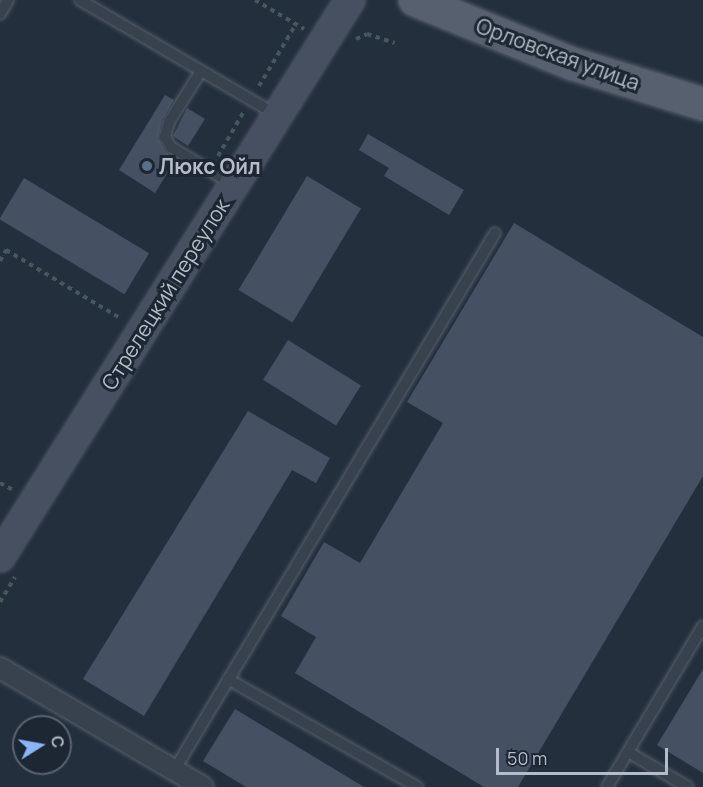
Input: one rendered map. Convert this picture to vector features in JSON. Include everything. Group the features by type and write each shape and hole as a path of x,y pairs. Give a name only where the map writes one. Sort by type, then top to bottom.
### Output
{"main road":[{"name":"Стрелецкий переулок","path":"0,557 350,0"},
{"name":"Орловская улица","path":"415,0 573,64 703,104"}],"street":[{"path":"0,668 204,787"}],"lane":[{"path":"0,14 8,0"},
{"path":"80,0 278,115"},
{"path":"201,71 170,122 165,137 171,147 234,185"},
{"path":"175,770 495,232"},
{"path":"607,787 703,626"},
{"path":"228,679 417,787"},
{"path":"628,752 688,787"}],"path":[{"path":"0,261 6,250 120,318"},
{"path":"0,483 16,492"}],"building":[{"path":"165,95 174,100 162,120 158,138 165,151 176,159 155,193 119,170"},
{"path":"187,108 205,119 188,146 173,136"},
{"path":"368,134 464,190 449,215 384,176 389,168 359,150"},
{"path":"307,176 361,208 293,322 238,290"},
{"path":"24,178 149,253 124,294 0,220"},
{"path":"514,223 703,337 703,476 518,787 484,787 295,673 316,637 281,616 324,542 360,563 443,423 407,402"},
{"path":"288,340 361,386 336,425 263,380"},
{"path":"248,411 330,458 316,483 292,470 144,716 83,679"},
{"path":"703,669 703,773 657,745"},
{"path":"235,709 364,787 246,787 203,761"}],"place":[{"name":"Люкс Ойл","path":"147,166"}]}
